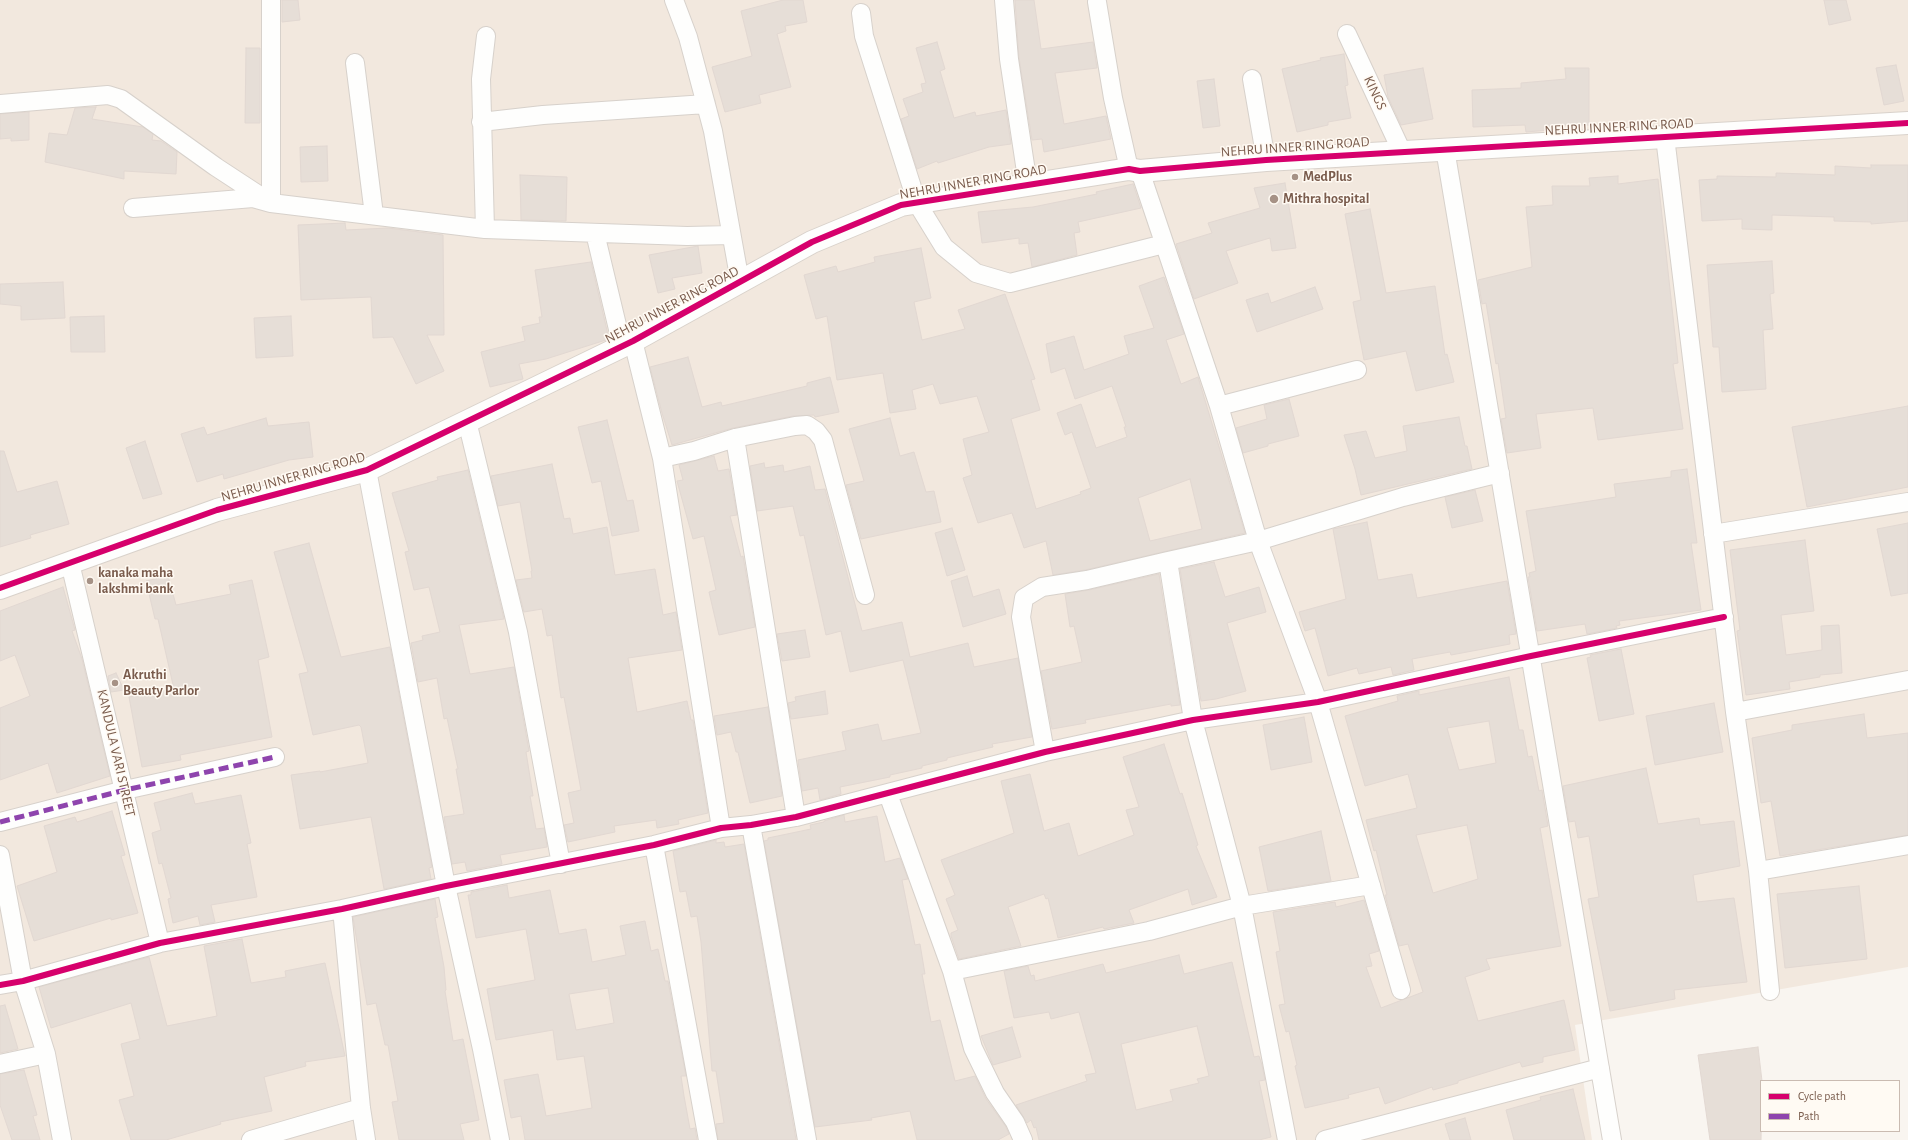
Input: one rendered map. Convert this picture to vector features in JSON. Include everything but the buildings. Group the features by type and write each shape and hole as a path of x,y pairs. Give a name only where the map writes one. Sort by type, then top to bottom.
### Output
{"street":[{"path":"271,0 271,203"},
{"path":"674,0 688,37 713,132 740,282"},
{"path":"1004,0 1009,59 1028,185"},
{"path":"1097,2 1113,98 1134,170 1164,244 1219,406 1258,541 1318,702 1401,990"},
{"path":"861,13 864,36 917,203 944,247 976,274 1010,283 1164,244"},
{"name":"KINGS","path":"1347,34 1402,152"},
{"path":"485,229 481,79 486,36"},
{"path":"355,63 374,215"},
{"path":"1252,79 1266,160"},
{"path":"0,104 108,95 121,100 216,167 230,174 271,203"},
{"path":"481,122 543,115 706,104"},
{"name":"NEHRU INNER RING ROAD","path":"0,588 217,510 367,470 627,344 812,242 901,205 1134,170 1266,160 1908,122"},
{"path":"1665,136 1735,712 1758,871 1770,991"},
{"path":"1445,149 1612,1140"},
{"path":"133,208 253,198 271,203 485,229 686,236 731,235"},
{"path":"595,233 662,458 721,828"},
{"path":"1219,406 1357,370"},
{"path":"467,422 518,632 561,864"},
{"path":"662,458 694,451 735,438 795,426 807,425 816,431 823,440 866,595"},
{"path":"735,438 796,817"},
{"path":"367,470 446,886 482,1049 500,1140"},
{"path":"1045,752 1020,617 1024,598 1042,587 1087,580 1258,541 1403,497 1500,473"},
{"path":"1713,534 1908,502"},
{"path":"1168,561 1193,720 1242,906 1287,1140"},
{"name":"KANDULA VARI STREET","path":"70,563 125,790 160,943"},
{"path":"0,985 160,943 342,909 446,886 654,845 721,828 751,825 796,817 1045,752 1193,720 1318,702 1531,656 1724,617"},
{"path":"1735,712 1908,680"},
{"path":"0,822 125,790 275,758"},
{"path":"888,794 952,971 973,1048 995,1093 1015,1122 1023,1140"},
{"path":"751,825 807,1140"},
{"path":"654,845 708,1140"},
{"path":"1758,871 1908,845"},
{"path":"0,855 23,980 46,1054 62,1140"},
{"path":"952,971 1149,932 1242,906 1371,885"},
{"path":"342,909 361,1108 366,1140"},
{"path":"0,1064 46,1054"},
{"path":"1325,1140 1600,1068"},
{"path":"251,1140 361,1108"}],"shaded area":[{"path":"0,0 1908,0 1908,967 1575,1025 1592,1140 0,1140"}],"marked path":[{"path":"0,822 125,790 275,757"}],"cycle path":[{"path":"0,588 217,510 367,470 633,341 812,242 901,205 1129,169 1140,171 1266,160 1908,123"},
{"path":"0,985 23,981 160,943 342,909 446,886 654,845 721,828 751,825 796,817 1045,752 1193,720 1318,702 1531,656 1724,617"}],"place":[{"name":"MedPlus","path":"1295,177"},
{"name":"Mithra hospital","path":"1274,199"},
{"name":"kanaka maha lakshmi bank","path":"90,581"},
{"name":"Akruthi Beauty Parlor","path":"115,683"}]}
